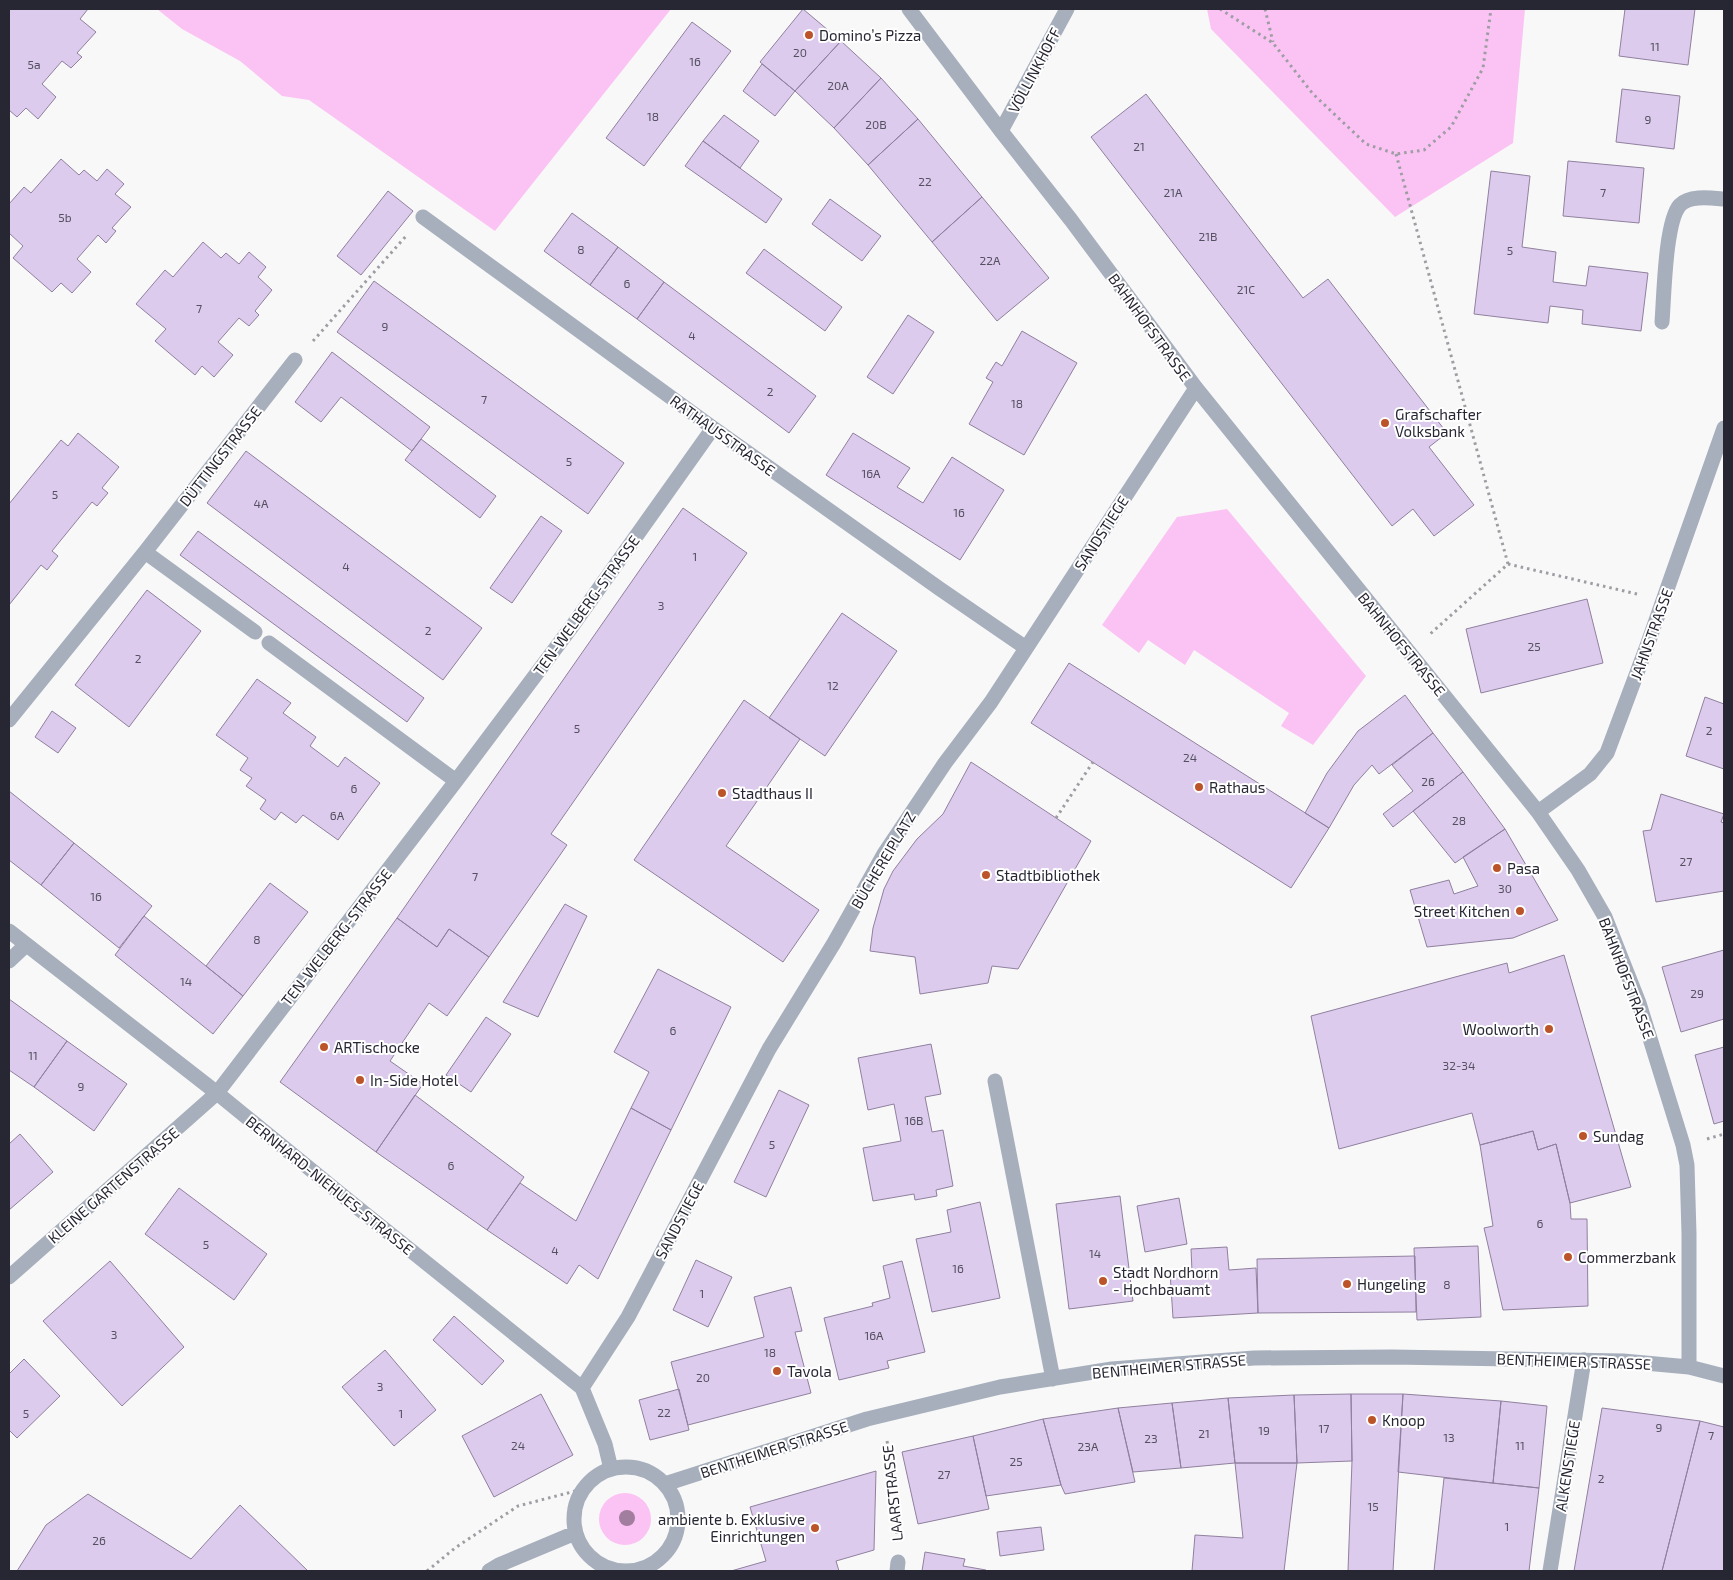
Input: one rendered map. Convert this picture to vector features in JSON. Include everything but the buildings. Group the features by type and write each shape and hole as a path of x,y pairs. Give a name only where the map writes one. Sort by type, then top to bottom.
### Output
{"street":[{"name":"BAHNHOFSTRASSE","path":"909,9 1071,220 1196,388 1538,812 1578,870 1608,924 1639,1003 1683,1145 1687,1165 1689,1224 1689,1367"},
{"name":"VÖLLINKHOFF","path":"1001,131 1067,9"},
{"path":"1662,322 1669,237 1674,216 1680,204 1693,199 1724,199"},
{"name":"RATHAUSSTRASSE","path":"423,218 713,428 1026,648"},
{"name":"DÜTTINGSTRASSE","path":"9,720 146,552 296,360"},
{"name":"SANDSTIEGE","path":"1007,678 1196,388"},
{"name":"TEN-WELBERG-STRASSE","path":"217,1093 573,625 713,428"},
{"name":"JAHNSTRASSE","path":"1538,812 1590,774 1607,753 1724,428"},
{"path":"146,552 255,632"},
{"path":"269,643 456,781"},
{"name":"BÜCHEREIPLATZ","path":"768,1048 834,943 884,854 945,764 1007,678"},
{"name":"BERNHARD-NIEHUES-STRASSE","path":"9,931 217,1093 582,1388 606,1444 611,1469"},
{"path":"9,961 26,945"},
{"name":"SANDSTIEGE","path":"582,1388 628,1317 768,1048"},
{"path":"995,1081 1053,1379"},
{"name":"KLEINE GARTENSTRASSE","path":"9,1277 217,1093"},
{"name":"BENTHEIMER STRASSE","path":"665,1484 882,1416 1000,1387 1112,1369 1254,1358 1392,1357 1623,1361 1689,1367 1724,1376"},
{"name":"ALKENSTIEGE","path":"1550,1571 1584,1360"},
{"path":"622,1467 634,1468 656,1476 665,1484 673,1496 679,1521 671,1546 654,1568 615,1571 597,1563 584,1550 575,1532 575,1510 583,1489 600,1474 622,1467"},
{"path":"489,1571 498,1565 575,1532"}],"path":[{"path":"1220,9 1226,10 1273,43 1313,94 1366,144 1396,154 1424,150 1451,127 1483,68 1491,9"},
{"path":"1265,9 1273,43"},
{"path":"1396,154 1508,564"},
{"path":"296,360 423,218"},
{"path":"1508,564 1663,600"},
{"path":"1408,653 1508,564"},
{"path":"1056,818 1092,762"},
{"name":"LAARSTRASSE","path":"882,1416 893,1469 898,1567"},
{"path":"427,1571 455,1548 518,1506 583,1489"}],"shaded area":[{"path":"157,9 671,9 495,231 309,100 282,96 240,61 182,29"},
{"path":"1207,9 1525,9 1513,143 1395,217 1211,29"},
{"path":"1227,509 1366,676 1313,745 1281,726 1289,713 1194,650 1185,665 1148,640 1139,653 1102,625 1177,517"},
{"path":"625,1493 635,1495 643,1501 649,1509 651,1519 649,1529 643,1537 635,1543 625,1545 615,1543 607,1537 601,1529 599,1519 601,1509 607,1501 615,1495"}],"place":[{"name":"Domino’s Pizza","path":"809,35"},
{"name":"Grafschafter Volksbank","path":"1385,423"},
{"name":"Rathaus","path":"1199,787"},
{"name":"Stadthaus II","path":"722,793"},
{"name":"Pasa","path":"1497,868"},
{"name":"Stadtbibliothek","path":"986,875"},
{"name":"Street Kitchen","path":"1520,911"},
{"name":"Woolworth","path":"1549,1029"},
{"name":"ARTischocke","path":"324,1047"},
{"name":"In-Side Hotel","path":"360,1080"},
{"name":"Sundag","path":"1583,1136"},
{"name":"Commerzbank","path":"1568,1257"},
{"name":"Stadt Nordhorn - Hochbauamt","path":"1103,1281"},
{"name":"Hungeling","path":"1347,1284"},
{"name":"Tavola","path":"777,1371"},
{"name":"Knoop","path":"1372,1420"},
{"name":"ambiente b. Exklusive Einrichtungen","path":"815,1528"}]}
